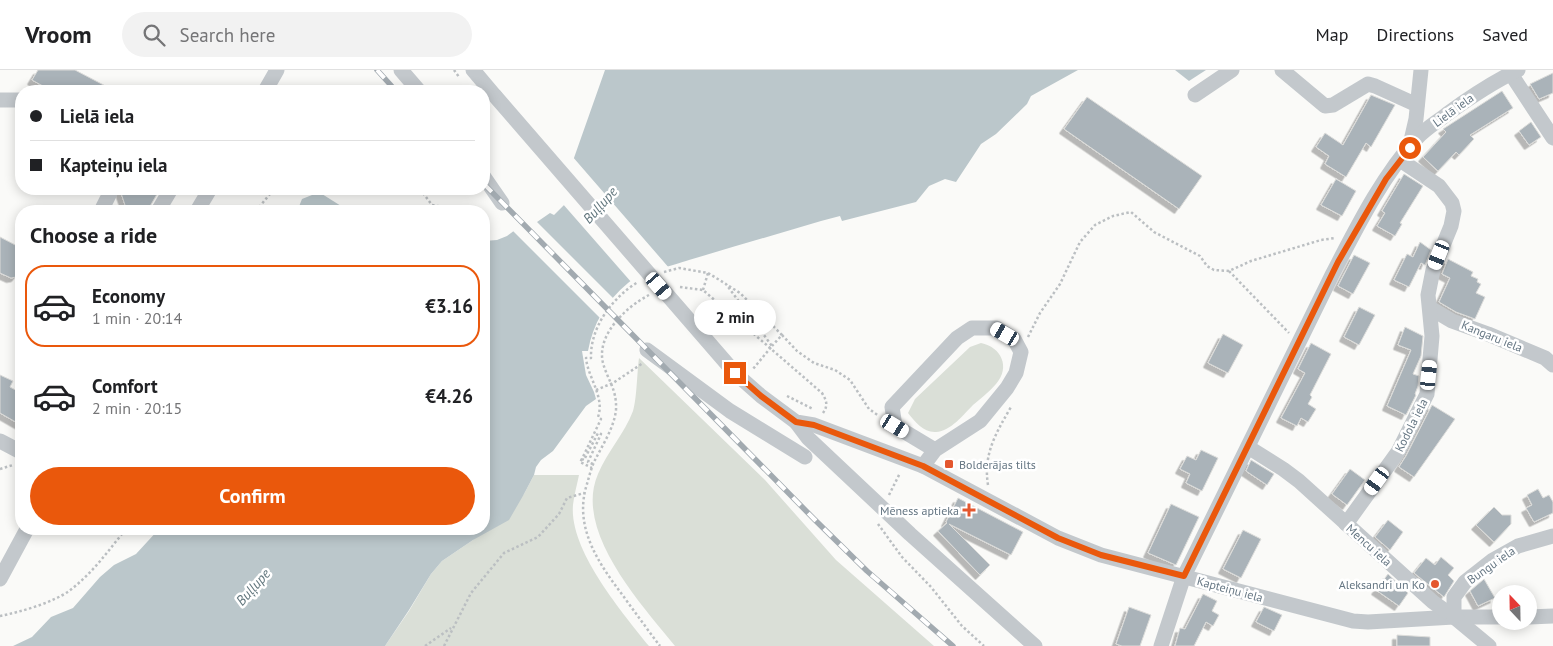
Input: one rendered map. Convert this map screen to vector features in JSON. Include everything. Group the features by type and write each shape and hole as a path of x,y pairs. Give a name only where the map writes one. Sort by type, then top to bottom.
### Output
{"street":[{"path":"268,85 277,70"},
{"path":"401,70 414,85"},
{"name":"Kapteiņu iela","path":"473,70 486,85"},
{"path":"1195,95 1232,70"},
{"path":"1282,70 1325,106 1333,105 1368,84 1417,105"},
{"path":"1410,148 1421,70"},
{"path":"1514,72 1553,138"},
{"name":"Lielā iela","path":"1161,646 1184,576 1298,343 1352,237 1386,179 1417,138 1488,86 1514,72"},
{"name":"Kapteiņu iela","path":"490,90 741,368 769,402 796,422 814,425 923,466 1058,538 1101,555 1353,621 1492,617"},
{"path":"0,100 15,100"},
{"name":"Kodola iela","path":"1346,524 1398,452 1427,394 1432,336 1428,295 1433,270 1451,226 1454,212 1452,203 1439,186 1400,160"},
{"path":"490,185 502,202"},
{"name":"Kangaru iela","path":"1430,308 1452,321 1545,358 1553,365"},
{"path":"923,466 935,450 980,420 1007,388 1016,373 1021,352 1014,339 996,328 972,328 957,338 892,407 895,426 935,450"},
{"path":"648,355 730,411 805,457"},
{"path":"796,422 808,438 910,534 1035,646"},
{"path":"0,441 15,455"},
{"name":"Mencu iela","path":"1248,446 1283,469 1433,602 1489,646"},
{"path":"0,579 24,535"},
{"name":"Bungu iela","path":"1454,617 1454,597 1465,582 1493,560 1518,546 1553,536"},
{"path":"1538,616 1553,616"}],"path":[{"path":"261,205 269,195"},
{"path":"1021,352 1040,313 1060,284 1080,242 1095,224 1113,216 1131,212 1154,232 1200,256 1207,266 1214,270 1229,271 1320,240 1352,237"},
{"path":"1229,271 1298,343"},
{"path":"703,290 708,273"},
{"path":"726,284 740,293 797,351 814,363 835,370 850,380 868,409 895,426"},
{"path":"674,287 703,290 771,347 822,393 827,407 823,413"},
{"path":"655,292 641,300 623,315 605,338 602,350 604,364 616,398 616,412 612,427 592,468 584,492 583,512 585,530 590,547 609,578 660,646"},
{"path":"741,368 753,369 782,335"},
{"path":"596,390 612,383 648,355"},
{"path":"988,485 987,460 997,432 1014,404 1007,388"},
{"path":"783,393 815,410"},
{"path":"582,459 580,462 592,468"},
{"path":"0,468 15,460"},
{"path":"444,646 471,593 504,553 538,537 559,514 568,498 584,492"},
{"path":"876,522 880,530 902,557 931,587 962,626 984,646"},
{"path":"0,616 25,610 67,592 93,569 121,535"},
{"path":"425,646 453,627"}],"shaded area":[{"path":"981,343 994,349 1002,359 1003,371 1000,378 991,390 952,426 936,432 924,429 908,413 915,399 970,347"},
{"path":"639,358 765,480 836,560 934,646 675,646 630,589 615,566 603,543 595,519 593,496 598,474 633,411"},
{"path":"534,475 579,475 573,505 574,523 579,541 599,580 649,646 385,646 431,574 442,561 479,535 490,535 490,525 524,494"}],"water":[{"name":"Buļļupe","path":"605,70 1078,70 1031,96 1027,104 996,134 981,144 956,182 945,179 929,186 916,202 842,221 840,216 821,221 666,267 640,276 628,283 607,305 597,322 588,351 582,351 586,375 596,399 586,406 553,451 541,460 509,520 490,531 490,241 507,236 515,230 537,222 550,213 554,215 568,201 563,189"},
{"path":"1175,70 1206,70 1189,81"},
{"path":"312,195 324,195 339,205 300,205 302,199"},
{"name":"Buļļupe","path":"153,535 482,535 442,561 431,574 385,646 13,646 32,637 51,617 73,608 100,577 114,565 136,554"}],"pier":[{"path":"572,156 670,269 632,283 562,203 565,200 565,196 560,188"},
{"path":"535,220 615,300 601,319 512,230"}],"building":[{"path":"38,70 75,70 104,85 41,85 32,80"},
{"path":"1553,73 1553,93 1539,99 1530,84"},
{"path":"1502,91 1513,108 1470,135 1474,139 1459,155 1456,152 1438,171 1423,157 1446,132 1443,129"},
{"path":"1371,95 1395,105 1371,147 1366,143 1346,177 1325,164 1329,156 1316,147 1325,133 1343,145"},
{"path":"1087,97 1202,176 1179,209 1064,129"},
{"path":"1531,122 1541,137 1529,145 1519,131"},
{"path":"1404,174 1423,186 1400,223 1402,224 1395,236 1377,226 1385,213 1382,211"},
{"path":"1336,179 1356,191 1342,216 1321,205"},
{"path":"122,195 157,195 151,205 125,205"},
{"path":"0,237 15,245 15,277 11,278 0,273"},
{"path":"1420,242 1431,250 1425,265 1421,263 1409,287 1394,280 1407,254 1413,257"},
{"path":"1354,255 1370,263 1353,294 1338,286"},
{"path":"1448,259 1473,272 1471,276 1478,279 1477,282 1481,284 1476,293 1485,297 1475,319 1456,312 1439,302 1450,278 1442,274"},
{"path":"1359,307 1375,315 1359,345 1344,337"},
{"path":"1405,327 1423,336 1421,356 1413,374 1419,376 1418,386 1416,395 1406,415 1387,406 1411,350 1398,345"},
{"path":"1223,334 1243,345 1228,373 1208,363"},
{"path":"1311,343 1331,354 1310,395 1312,397 1308,404 1316,409 1308,422 1301,418 1297,426 1281,418 1305,373 1298,369"},
{"path":"0,375 13,381 10,387 15,390 15,422 0,413"},
{"path":"1432,405 1455,419 1414,477 1399,467"},
{"path":"1201,450 1218,458 1202,491 1186,483 1190,474 1180,469 1187,456 1196,460"},
{"path":"1251,460 1274,474 1267,485 1246,471"},
{"path":"1350,469 1365,480 1347,505 1332,494"},
{"path":"1538,489 1543,498 1549,495 1553,502 1553,513 1534,522 1526,508 1532,505 1527,495"},
{"path":"958,498 1023,532 1011,555 949,524 990,565 980,575 938,531 947,523"},
{"path":"1171,504 1199,517 1176,565 1148,553"},
{"path":"1494,507 1502,515 1511,515 1511,524 1494,542 1476,525"},
{"path":"1388,520 1403,532 1390,550 1375,537"},
{"path":"1243,530 1261,539 1241,578 1223,569"},
{"path":"1441,557 1454,568 1448,575 1454,581 1444,597 1414,573 1426,558 1435,565"},
{"path":"1388,574 1408,593 1399,606 1376,590"},
{"path":"1484,579 1492,593 1492,599 1478,606 1470,591"},
{"path":"1203,594 1217,601 1212,611 1219,615 1213,626 1206,622 1194,646 1175,646 1180,628 1185,629"},
{"path":"1129,607 1151,615 1140,646 1116,644"},
{"path":"1264,607 1282,615 1274,631 1256,622"},
{"path":"1397,635 1430,637 1430,646 1397,646"}],"railway":[{"path":"377,70 391,85"},
{"path":"490,190 815,520 867,571 953,646"}],"place":[{"name":"Bolderājas tilts","path":"949,464"},
{"name":"Mēness aptieka","path":"969,510"},
{"name":"Aleksandri un Ko","path":"1435,584"}],"route":[{"path":"735,373 777,409 796,422 814,425 923,466 1058,538 1101,555 1184,576 1338,262 1386,179 1410,148"}]}
